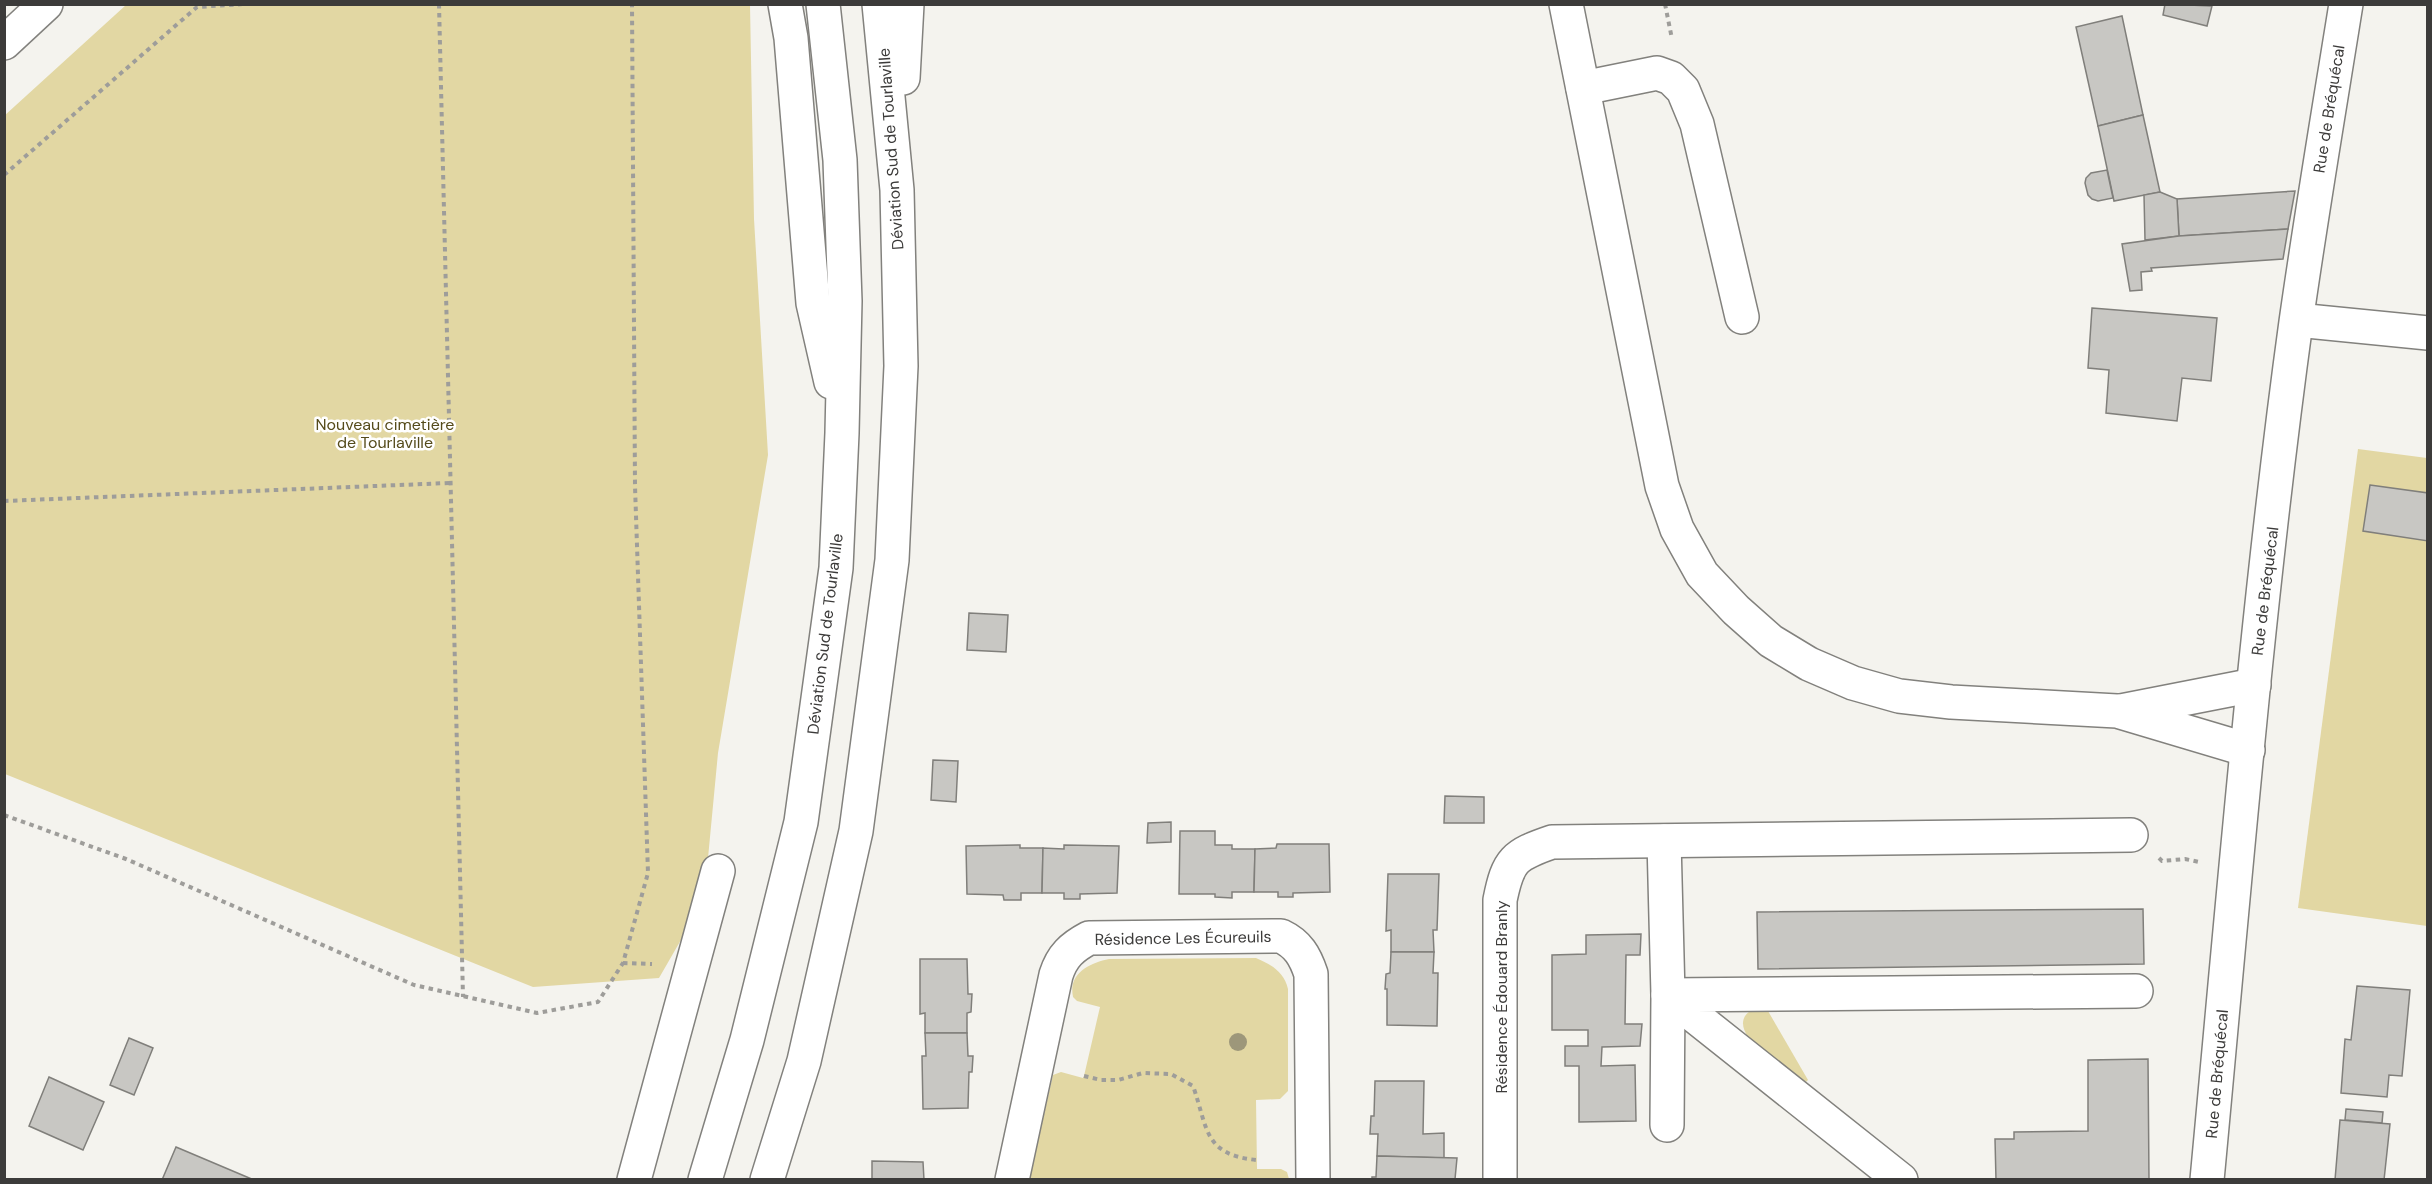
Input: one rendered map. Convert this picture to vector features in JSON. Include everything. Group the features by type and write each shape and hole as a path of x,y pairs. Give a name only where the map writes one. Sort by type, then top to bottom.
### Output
{"main road":[{"path":"4,43 46,4"},
{"path":"785,4 791,38 813,303 842,433"},
{"name":"Déviation Sud de Tourlaville","path":"705,1179 747,1040 801,822 836,568 845,301 840,160 823,4"},
{"name":"Déviation Sud de Tourlaville","path":"768,1179 804,1061 856,831 892,560 902,366 897,190 879,4"},
{"path":"897,190 907,4"},
{"path":"1566,4 1662,486 1677,529 1702,574 1736,610 1771,641 1809,664 1853,683 1899,696 1951,702 2117,711 2248,750"},
{"name":"Rue de Bréquécal","path":"2207,1179 2253,685 2297,320 2346,4"},
{"path":"1583,88 1657,73 1671,78 1683,90 1697,124 1742,317"},
{"path":"2297,320 2427,333"},
{"path":"2117,711 2253,685"},
{"name":"Résidence Édouard Branly","path":"1500,1179 1500,900 1505,877 1514,860 1531,850 1552,842 2131,835"},
{"path":"1664,840 1668,995 1667,1125"},
{"path":"634,1179 718,872"},
{"name":"Résidence Les Écureuils","path":"1012,1179 1056,975 1060,962 1067,953 1089,938 1281,936 1292,941 1301,950 1311,974 1313,1179"},
{"path":"1668,995 2136,991"},
{"path":"1668,995 1901,1179"}],"path":[{"path":"4,175 197,7 244,4"},
{"path":"439,4 463,997"},
{"path":"4,814 126,859 414,985 537,1013 598,1002 623,963 648,873 635,486 632,4"},
{"path":"4,501 449,483"},
{"path":"2131,835 2163,861 2185,859 2203,863"},
{"path":"1084,1076 1109,1080 1143,1073 1171,1074 1193,1086 1201,1118 1210,1138 1224,1151 1245,1159 1257,1160"}],"green space":[{"name":"Nouveau cimetière de Tourlaville","path":"126,5 750,5 754,219 768,455 718,753 704,900 659,978 533,987 5,774 4,116"},
{"path":"2358,449 2427,458 2427,926 2298,908"},
{"path":"1256,958 1277,970 1284,978 1288,989 1288,1091 1280,1099 1256,1100 1257,1169 1281,1169 1287,1172 1289,1179 1029,1180 1053,1075 1061,1072 1083,1078 1084,1076 1100,1007 1077,1001 1073,997 1074,982 1082,970 1109,959"},
{"path":"1758,1008 1768,1011 1808,1080 1806,1082 1748,1037 1743,1023 1745,1016 1748,1012"}],"building":[{"path":"2165,4 2212,6 2207,26 2163,15"},
{"path":"2122,16 2143,115 2098,126 2076,27"},
{"path":"2143,115 2160,192 2114,201 2098,126"},
{"path":"2107,170 2113,198 2098,201 2092,199 2088,195 2086,178 2091,173"},
{"path":"2295,191 2288,229 2179,236 2177,199"},
{"path":"2160,192 2177,199 2179,236 2145,240 2144,195"},
{"path":"2288,229 2283,259 2151,268 2152,271 2141,272 2142,290 2130,291 2122,244 2179,236"},
{"path":"2092,308 2217,318 2211,381 2182,378 2177,421 2106,413 2109,370 2088,368"},
{"path":"2370,485 2428,493 2428,541 2363,531"},
{"path":"969,613 1008,615 1006,652 967,650"},
{"path":"933,760 958,761 956,802 931,800"},
{"path":"1445,796 1484,797 1484,823 1444,823"},
{"path":"1171,822 1171,842 1147,843 1148,823"},
{"path":"1180,831 1215,831 1215,845 1232,845 1232,849 1255,849 1254,892 1232,892 1232,898 1215,897 1215,894 1179,894"},
{"path":"1277,844 1329,844 1330,892 1293,893 1293,897 1278,897 1278,892 1254,892 1255,849 1276,848"},
{"path":"1020,845 1020,848 1043,848 1042,893 1021,893 1021,900 1004,900 1003,895 967,894 966,846"},
{"path":"1064,845 1119,846 1117,893 1080,894 1080,899 1064,899 1064,893 1042,893 1043,848 1064,849"},
{"path":"1388,874 1439,874 1437,930 1433,930 1434,952 1391,952 1391,930 1386,931"},
{"path":"2143,909 2144,964 1758,969 1757,912"},
{"path":"1641,934 1640,955 1626,955 1625,1024 1642,1024 1640,1046 1602,1047 1601,1066 1635,1065 1636,1121 1579,1122 1579,1066 1565,1066 1565,1046 1588,1046 1588,1030 1552,1030 1552,955 1586,954 1586,935"},
{"path":"1391,952 1434,952 1433,973 1438,973 1437,1026 1387,1025 1387,989 1385,989 1386,974 1390,973"},
{"path":"920,959 967,959 968,994 972,994 971,1012 967,1013 967,1033 925,1033 925,1013 920,1014"},
{"path":"2357,986 2410,990 2402,1076 2389,1075 2387,1097 2341,1093 2345,1039 2351,1040"},
{"path":"925,1033 967,1033 968,1056 973,1056 972,1072 969,1072 968,1108 923,1109 922,1056 926,1056"},
{"path":"129,1038 153,1048 134,1095 110,1085"},
{"path":"2148,1059 2149,1180 1996,1180 1995,1139 2014,1139 2014,1132 2088,1131 2088,1060"},
{"path":"49,1077 104,1102 83,1150 29,1126"},
{"path":"1375,1081 1424,1081 1423,1134 1444,1133 1444,1158 1377,1156 1378,1134 1370,1134 1371,1116 1374,1116"},
{"path":"2346,1109 2383,1112 2382,1123 2345,1120"},
{"path":"2340,1120 2390,1124 2384,1180 2335,1180"},
{"path":"176,1147 254,1180 162,1180"},
{"path":"1377,1156 1457,1158 1455,1179 1372,1180 1372,1177 1376,1177"},
{"path":"872,1161 923,1162 924,1180 872,1180"}]}
